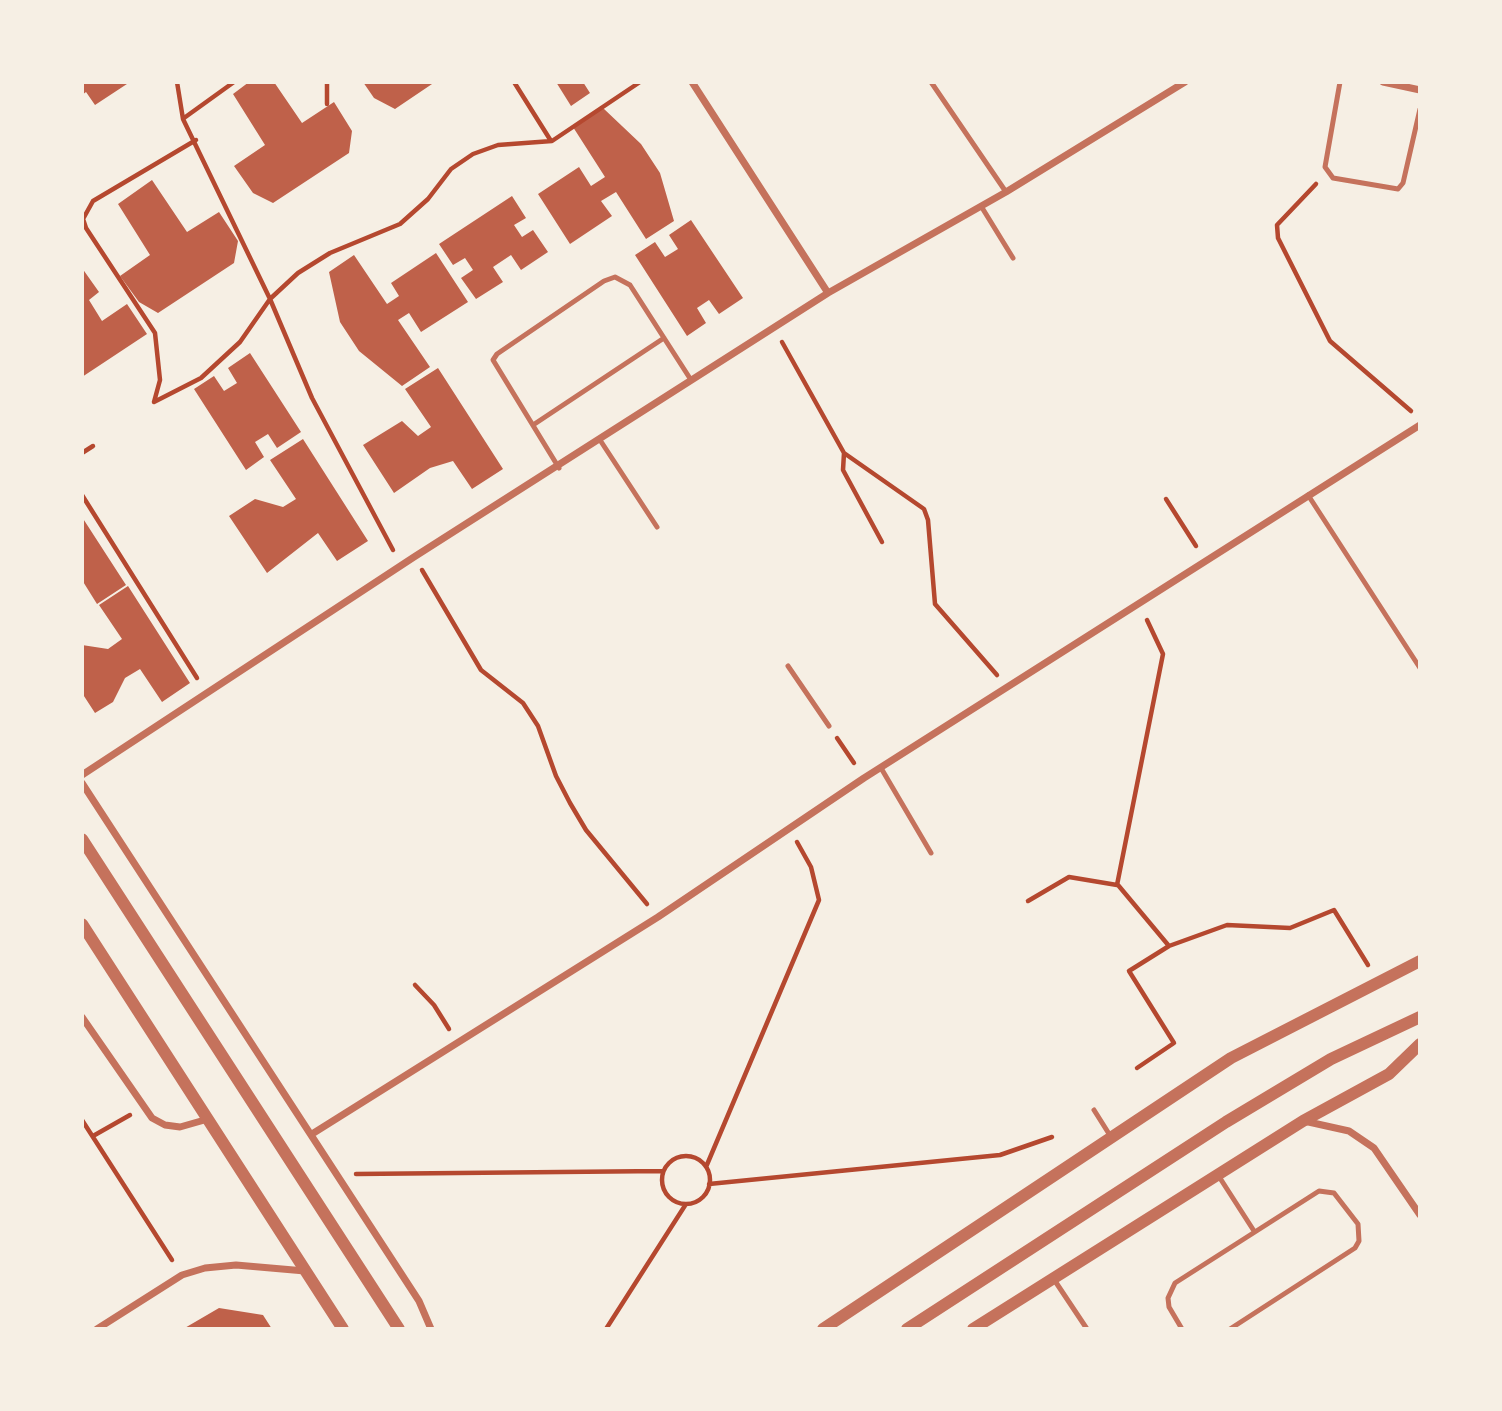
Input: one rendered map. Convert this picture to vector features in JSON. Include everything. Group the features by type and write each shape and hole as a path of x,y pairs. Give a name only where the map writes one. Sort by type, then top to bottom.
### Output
{"street":[{"path":"692,82 828,293"},
{"path":"82,775 402,565 559,468 828,293 1006,192 1185,82"},
{"path":"1382,82 1420,90"},
{"path":"312,1134 658,916 864,778 1420,425"},
{"path":"82,783 419,1301 431,1329"},
{"path":"82,839 399,1329"},
{"path":"82,924 343,1329"},
{"path":"823,1329 1231,1058 1420,961"},
{"path":"82,1017 152,1118 165,1125 180,1127 208,1119"},
{"path":"907,1329 1226,1122 1331,1059 1420,1017"},
{"path":"974,1329 1303,1121 1390,1074 1420,1044"},
{"path":"1303,1121 1349,1131 1374,1148 1420,1215"},
{"path":"97,1329 182,1275 205,1268 236,1265 306,1271"}],"lane":[{"path":"931,82 1006,192"},
{"path":"1340,82 1326,174 1333,178 1398,190 1403,183 1420,109"},
{"path":"981,206 1013,258"},
{"path":"559,468 493,360 496,354 593,288 615,277 630,285 691,380"},
{"path":"533,425 664,338"},
{"path":"600,440 657,527"},
{"path":"1308,495 1420,668"},
{"path":"788,666 829,726"},
{"path":"881,768 931,853"},
{"path":"1094,1110 1111,1137"},
{"path":"1217,1174 1255,1231"},
{"path":"1182,1329 1169,1307 1168,1298 1175,1283 1319,1191 1327,1190 1340,1199 1360,1233 1359,1241 1348,1254 1230,1329"},
{"path":"1053,1278 1087,1329"}],"path":[{"path":"177,82 183,119 196,140 270,299 312,398 361,495 402,565"},
{"path":"183,119 234,82"},
{"path":"327,82 327,104"},
{"path":"514,82 552,141"},
{"path":"196,140 93,201 83,219 86,228 155,333 160,380 154,402 201,378 240,342 270,299 298,273 330,253 400,223 429,199 451,170 473,154 498,145 552,141 640,82"},
{"path":"1326,174 1277,225 1278,238 1330,341 1420,418"},
{"path":"775,329 844,453 924,509 928,520 935,604 1008,687"},
{"path":"82,453 93,446"},
{"path":"844,453 843,470 882,542"},
{"path":"82,495 207,694"},
{"path":"1166,499 1206,561"},
{"path":"414,558 481,670 523,703 538,726 556,776 586,830 658,916"},
{"path":"1118,885 1163,654 1139,603"},
{"path":"829,726 864,778"},
{"path":"606,1329 686,1204 705,1194 709,1184 706,1167 819,900 811,867 790,830"},
{"path":"1028,901 1069,877 1118,885 1169,946"},
{"path":"1136,1068 1174,1043 1129,971 1169,946 1227,925 1290,928 1334,910 1380,983"},
{"path":"415,985 434,1005 457,1041"},
{"path":"93,1136 143,1108"},
{"path":"82,1120 182,1275"},
{"path":"709,1184 1000,1155 1052,1137"},
{"path":"686,1204 671,1199 662,1187 663,1171 671,1160 683,1156 696,1158 706,1167"},
{"path":"337,1174 663,1171"}],"building":[{"path":"82,82 130,82 95,105 86,92 82,95"},
{"path":"249,82 274,82 302,123 334,102 352,131 349,153 273,203 253,193 234,166 265,145 233,94"},
{"path":"363,82 435,82 395,109 374,98"},
{"path":"556,82 583,82 590,93 571,106"},
{"path":"603,108 641,144 660,173 674,221 646,239 616,192 601,201 612,216 570,244 538,194 579,167 591,186 605,177 573,127"},
{"path":"152,180 187,232 219,212 238,241 234,263 158,313 139,302 120,276 150,255 118,204"},
{"path":"512,196 526,218 514,225 522,237 533,230 548,252 521,270 511,255 493,267 503,282 476,299 461,278 473,270 465,258 453,265 439,244"},
{"path":"691,220 743,298 719,314 709,300 697,308 706,323 687,336 635,255 655,242 665,257 678,249 669,235"},
{"path":"436,253 468,302 421,332 409,313 398,320 430,367 402,386 359,351 340,322 329,272 354,255 387,304 399,296 391,283"},
{"path":"82,268 99,292 89,300 102,321 127,304 147,334 82,377"},
{"path":"250,353 301,432 277,448 268,434 255,442 264,457 246,470 194,389 214,376 224,391 237,383 228,368"},
{"path":"438,368 503,469 472,489 453,461 430,468 394,493 363,445 402,421 418,436 431,427 405,389"},
{"path":"303,439 368,541 337,561 318,533 267,573 229,516 255,499 283,507 296,499 270,460"},
{"path":"82,517 126,585 97,604 82,580"},
{"path":"128,586 190,683 162,702 140,669 125,678 113,702 95,713 82,693 82,645 108,649 122,639 99,605"},
{"path":"219,1308 263,1315 272,1329 183,1329"}]}
